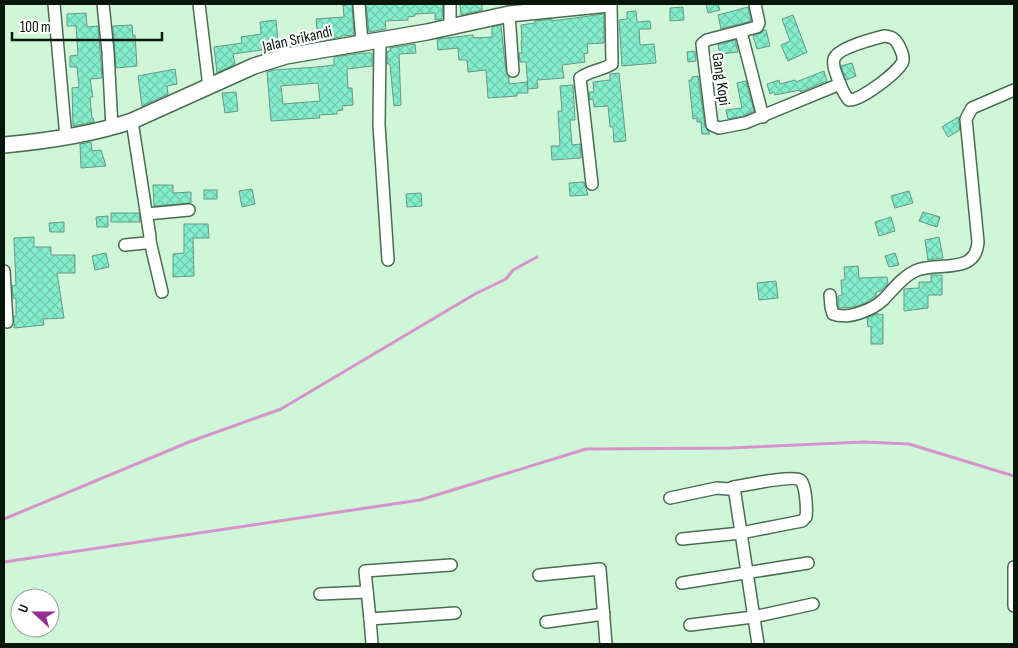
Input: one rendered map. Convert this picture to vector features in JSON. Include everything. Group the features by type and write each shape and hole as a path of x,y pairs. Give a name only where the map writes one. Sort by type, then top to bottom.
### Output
{"street":[{"path":"54,4 66,138"},
{"path":"103,4 108,52 112,128"},
{"path":"199,4 209,87"},
{"path":"359,4 362,43"},
{"path":"450,4 450,27"},
{"path":"592,184 580,78 612,64 610,4"},
{"name":"Jalan Srikandi","path":"4,145 66,138 112,128 132,121 254,66 286,56 450,27 544,7 610,4"},
{"name":"Gang Kopi","path":"755,4 758,25 741,32 707,40 702,44 712,125 719,128 732,126 762,117 840,84"},
{"path":"508,14 513,71"},
{"path":"741,32 762,117"},
{"path":"884,36 892,37 896,40 904,58 895,71 874,88 854,100 847,97 840,84 834,64 836,55 862,43 884,36"},
{"path":"380,40 379,121 388,260"},
{"path":"830,295 833,314 840,316 855,314 882,301 913,272 920,269 962,263 973,257 977,251 978,242 966,119 972,108 1014,90"},
{"path":"132,121 150,241 162,292"},
{"path":"147,214 189,210"},
{"path":"125,245 150,241"},
{"path":"4,272 7,322"},
{"path":"670,498 717,488 728,489 794,478 802,481 805,488 807,511 805,519 742,534 682,539"},
{"path":"734,487 752,617 758,644"},
{"path":"682,583 808,563"},
{"path":"372,644 365,571 451,565"},
{"path":"1014,567 1014,606"},
{"path":"540,575 600,569 606,644"},
{"path":"320,594 367,592"},
{"path":"690,625 752,617 813,604"},
{"path":"370,619 455,613"},
{"path":"546,622 604,614"}],"building":[{"path":"352,4 354,35 318,41 316,19 344,17 343,5"},
{"path":"366,4 443,4 442,19 435,20 435,13 415,14 415,16 408,17 408,20 385,21 386,29 369,32"},
{"path":"460,4 482,4 482,10 461,15"},
{"path":"706,4 718,4 720,10 708,13"},
{"path":"683,7 684,20 670,21 670,8"},
{"path":"748,7 751,21 721,29 718,15"},
{"path":"636,11 637,22 650,21 651,29 639,29 640,45 654,44 656,63 622,66 619,20 627,19 627,12"},
{"path":"86,13 87,27 98,26 102,78 90,79 93,97 90,97 94,122 73,126 72,88 79,87 77,67 70,67 70,56 78,55 76,26 67,26 67,14"},
{"path":"604,14 604,43 587,44 588,53 584,54 585,62 562,65 564,78 537,80 538,88 528,89 526,62 520,62 519,53 522,53 521,25 535,23 535,21 552,19 552,21"},
{"path":"793,15 807,52 788,61 781,45 790,41 782,19"},
{"path":"276,20 278,41 261,44 262,50 233,54 235,64 217,73 214,47 242,43 241,37 261,34 260,22"},
{"path":"132,25 133,36 135,35 137,66 116,68 113,26"},
{"path":"501,25 509,84 527,82 528,93 517,93 517,96 488,98 486,70 468,72 467,60 459,60 458,48 438,50 437,39 473,35 474,38 492,37 492,27"},
{"path":"766,30 770,46 757,49 753,36"},
{"path":"735,40 738,52 720,54 718,45"},
{"path":"415,44 416,53 399,54 401,105 394,106 390,64 387,64 387,52 390,51 390,48"},
{"path":"695,51 696,61 688,62 687,52"},
{"path":"372,53 372,66 347,69 348,88 352,88 353,105 342,106 343,110 337,111 337,114 319,115 320,118 271,121 267,72 334,65 334,57","holes":["318,83 320,101 283,104 281,86"]},
{"path":"852,63 856,76 846,80 841,66"},
{"path":"175,69 177,84 167,86 168,94 142,106 138,76"},
{"path":"824,71 827,81 800,92 800,90 775,95 774,92 770,94 767,84 779,80 780,84 795,80 796,82"},
{"path":"619,73 626,141 614,142 608,106 594,107 593,99 590,100 589,92 594,92 593,82 610,80 610,74"},
{"path":"698,76 705,126 710,134 702,134 701,122 697,122 697,118 693,119 689,80 692,80 692,77"},
{"path":"746,81 754,111 743,116 728,119 726,110 742,108 737,83"},
{"path":"573,85 575,120 570,120 572,145 580,144 581,158 552,160 551,146 560,146 558,111 562,111 560,86"},
{"path":"236,92 238,111 225,113 222,93"},
{"path":"958,117 960,130 948,137 942,127"},
{"path":"91,142 92,151 101,150 106,166 81,168 80,144"},
{"path":"584,182 588,195 570,196 569,183"},
{"path":"153,185 173,185 173,193 191,192 191,203 154,206"},
{"path":"252,189 255,204 242,207 239,191"},
{"path":"204,190 217,190 217,199 204,199"},
{"path":"909,191 913,203 895,208 891,196"},
{"path":"421,193 422,206 407,207 406,194"},
{"path":"923,212 940,217 937,227 919,221"},
{"path":"111,213 139,213 140,222 111,222"},
{"path":"108,216 108,227 97,227 96,217"},
{"path":"891,217 895,231 879,236 875,222"},
{"path":"64,222 64,232 50,232 49,223"},
{"path":"184,224 208,224 209,238 193,238 194,276 173,277 173,254 184,253"},
{"path":"34,237 34,247 51,247 51,255 75,255 75,273 57,273 64,318 43,319 44,325 14,328 16,298 13,298 12,286 16,285 14,238"},
{"path":"939,237 943,258 928,260 925,240"},
{"path":"106,253 109,267 95,270 92,256"},
{"path":"895,253 899,265 889,267 885,256"},
{"path":"858,266 859,278 887,277 888,284 881,291 876,292 876,296 863,304 839,308 838,296 842,295 841,280 845,280 844,267"},
{"path":"931,275 942,275 942,295 928,295 928,308 904,311 904,289 919,288 919,282 931,282"},
{"path":"776,281 778,298 759,300 757,283"},
{"path":"878,313 878,315 883,314 883,344 871,344 871,326 868,327 867,318"}],"waterway":[{"path":"4,519 189,442 281,409 475,294 506,279 513,270 537,257"},
{"path":"4,562 420,500 586,449 730,448 864,442 909,444 1014,476"}]}
